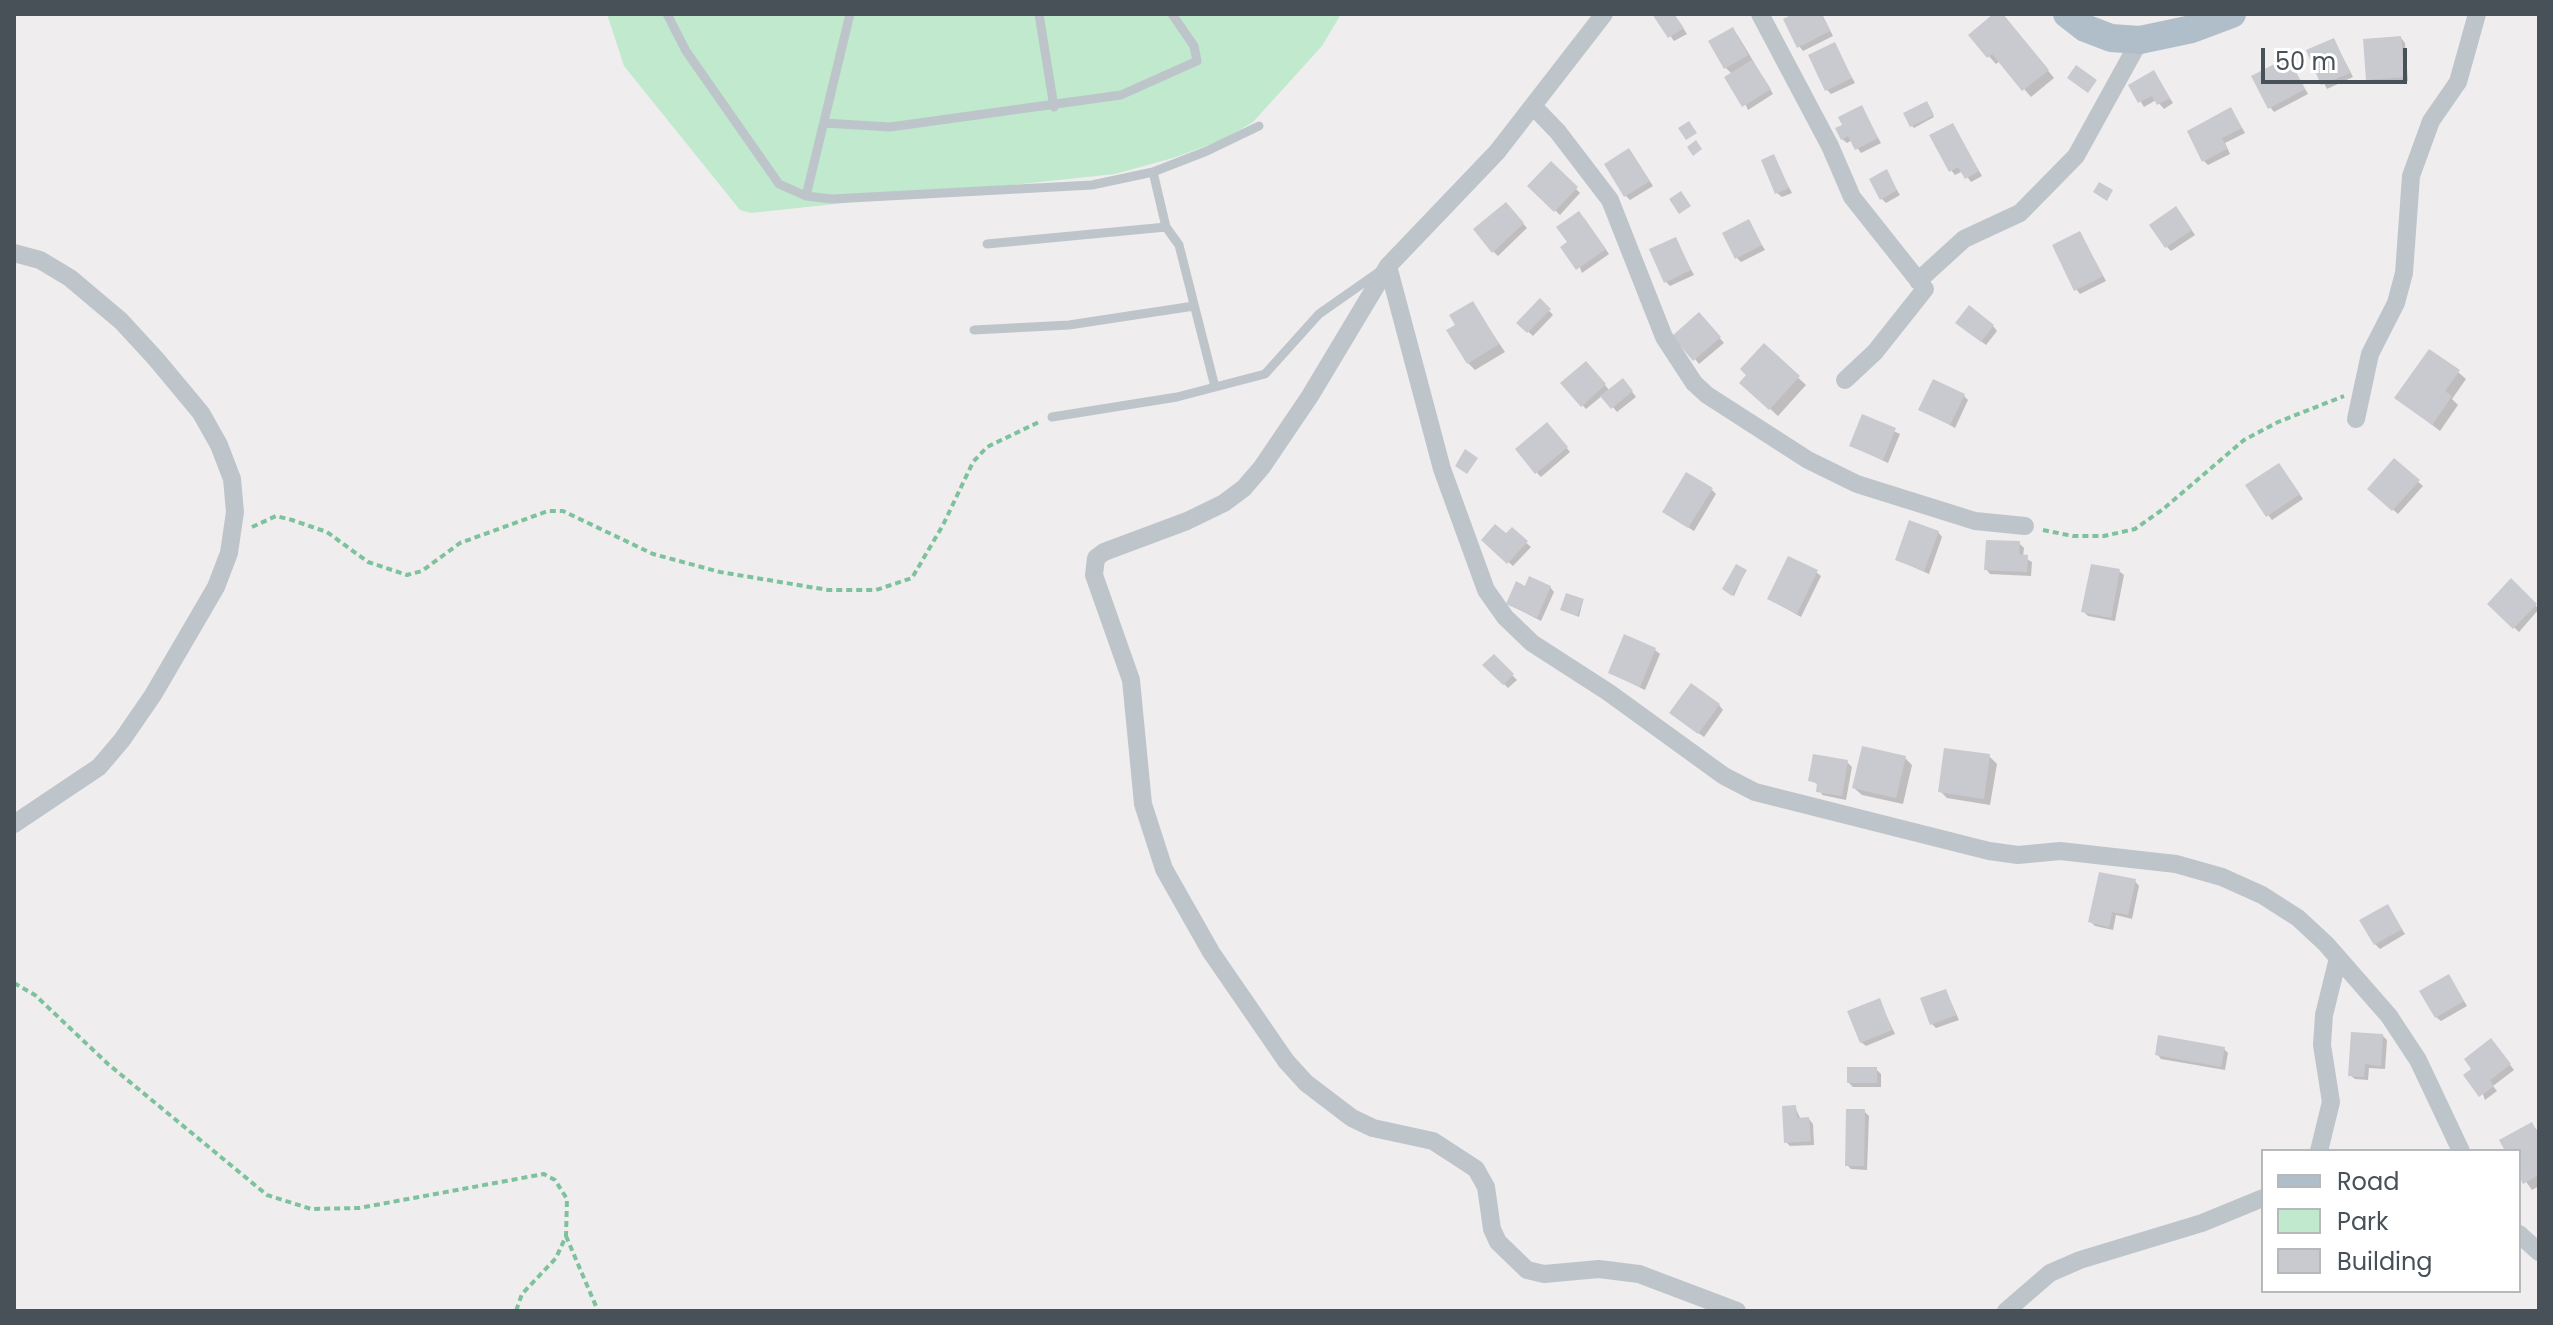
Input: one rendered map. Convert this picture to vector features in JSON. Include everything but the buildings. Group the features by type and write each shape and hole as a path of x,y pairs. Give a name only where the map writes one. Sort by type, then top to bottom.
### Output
{"main road":[{"path":"2067,14 2085,28 2111,38 2140,40 2192,29 2232,14"}],"street":[{"path":"1604,14 1476,175 1388,266 1310,396 1244,488 1187,521 1096,558 1094,575 1131,680 1143,804 1164,869 1205,941 1286,1061 1306,1083 1352,1118 1373,1128 1433,1141 1476,1169 1486,1187 1492,1229 1498,1242 1527,1270 1544,1274 1599,1269 1639,1274 1737,1311"},
{"path":"1760,14 1830,146 1852,197 1925,289 1875,352 1845,380"},
{"path":"2356,419 2370,354 2396,303 2404,273 2411,176 2431,121 2458,82 2477,14"},
{"path":"1918,281 1964,239 2020,213 2076,156 2140,40"},
{"path":"1533,106 1558,132 1610,200 1664,337 1694,383 1707,395 1808,460 1857,484 1975,521 2025,526"},
{"path":"14,253 40,260 70,278 121,321 201,413 219,445 232,479 235,512 229,553 196,625 122,740 99,767 14,824"},
{"path":"1388,266 1442,469 1486,590 1514,626 1566,668 1608,692 1724,776 1755,792 1989,851 2018,855 2060,851 2123,855 2222,877 2298,918 2338,958 2405,1038 2460,1149"},
{"path":"2319,1149 2331,1102 2322,1045 2324,1015 2338,958"},
{"path":"2006,1311 2050,1273 2080,1260 2202,1223 2261,1199"},
{"path":"2521,1236 2539,1252"}],"lane":[{"path":"667,14 686,51 779,184 806,196 832,199 1092,185 1153,172 1259,126"},
{"path":"806,196 850,14"},
{"path":"1039,14 1054,107"},
{"path":"824,123 890,127 1054,107 1121,95 1197,61 1194,46 1172,14"},
{"path":"1153,172 1166,227 1179,245 1215,387"},
{"path":"987,244 1166,227"},
{"path":"1052,417 1177,397 1265,374 1319,314 1388,266"},
{"path":"974,330 1069,325 1194,306"}],"path":[{"path":"2025,526 2073,536 2104,536 2135,529 2244,440 2363,385"},
{"path":"229,553 253,526 276,516 327,532 368,562 407,575 422,571 460,543 548,511 563,511 653,554 720,572 828,590 876,590 912,578 943,525 961,480 987,447 1052,417"},
{"path":"14,983 35,995 108,1064 267,1195 311,1209 359,1208 544,1174 555,1180 567,1199 566,1236 556,1258 522,1294 516,1311"},
{"path":"566,1236 598,1311"}],"green space":[{"path":"607,14 1341,14 1322,46 1253,122 1223,140 1173,158 1115,174 751,213 740,210 624,66"}]}
